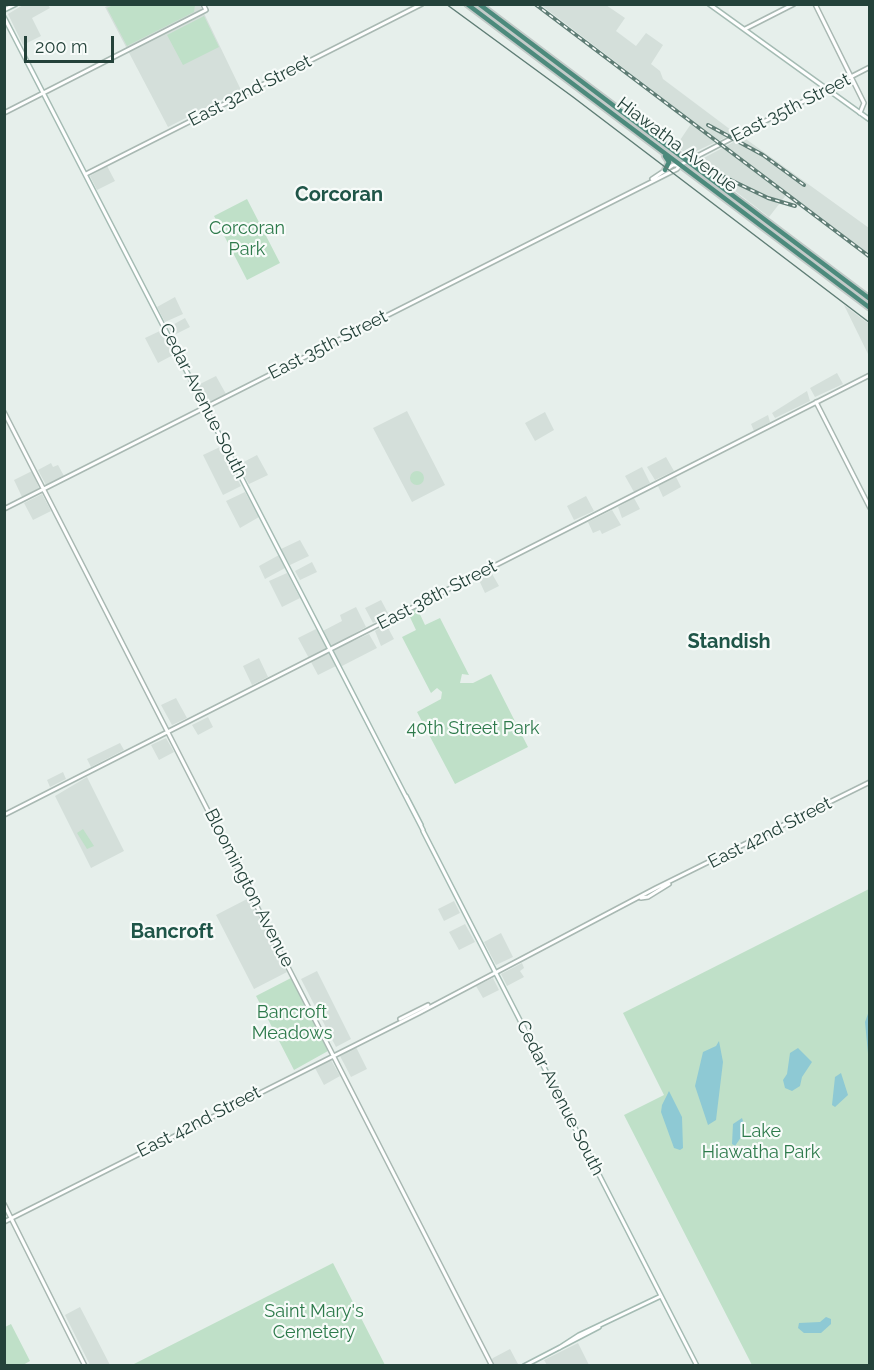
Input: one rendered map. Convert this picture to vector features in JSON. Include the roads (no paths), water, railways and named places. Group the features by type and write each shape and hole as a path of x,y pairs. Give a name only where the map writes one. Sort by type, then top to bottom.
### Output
{"highway":[{"name":"Hiawatha Avenue","path":"479,4 870,299"},
{"name":"Hiawatha Avenue","path":"467,5 870,308"},
{"path":"662,151 669,162 665,170"}],"street":[{"path":"4,10 16,4"},
{"path":"4,113 206,10 203,4"},
{"name":"East 32nd Street","path":"86,174 415,5 422,4"},
{"path":"709,4 870,120"},
{"path":"745,29 794,4"},
{"path":"815,4 864,103 860,113"},
{"name":"Cedar Avenue South","path":"4,16 697,1365"},
{"name":"East 35th Street","path":"4,509 870,68"},
{"name":"East 35th Street","path":"651,180 665,170 680,165"},
{"name":"East 38th Street","path":"4,815 870,375"},
{"path":"816,402 870,508"},
{"name":"Bloomington Avenue","path":"4,412 170,731 492,1365"},
{"name":"East 42nd Street","path":"4,1221 334,1054 417,1009 436,1002 870,782"},
{"path":"4,1204 85,1365"},
{"path":"524,1365 661,1296"}],"water":[{"path":"869,1011 869,1064 865,1022"},
{"path":"719,1041 723,1062 716,1120 708,1125 695,1086 703,1052 716,1046"},
{"path":"798,1048 812,1062 802,1077 800,1086 792,1091 785,1088 783,1080 787,1074 790,1053"},
{"path":"841,1073 848,1095 835,1107 832,1105 835,1077"},
{"path":"669,1091 682,1117 683,1148 680,1150 674,1148 661,1112"},
{"path":"742,1118 746,1130 735,1146 732,1144 733,1124"},
{"path":"826,1317 831,1319 831,1324 821,1333 804,1333 798,1328 799,1323 820,1322"}],"tram line":[{"path":"446,4 573,97 870,323"}],"railway":[{"path":"535,4 870,257"},
{"path":"708,125 763,155 804,185"},
{"path":"718,174 768,198 795,206"}],"district":[{"name":"Corcoran","path":"339,195"},
{"name":"Standish","path":"729,642"},
{"name":"Bancroft","path":"172,932"}],"park label":[{"name":"Corcoran Park","path":"247,239"},
{"name":"40th Street Park","path":"473,729"},
{"name":"Bancroft Meadows","path":"292,1023"},
{"name":"Lake Hiawatha Park","path":"761,1142"},
{"name":"Saint Mary's Cemetery","path":"314,1322"}]}
